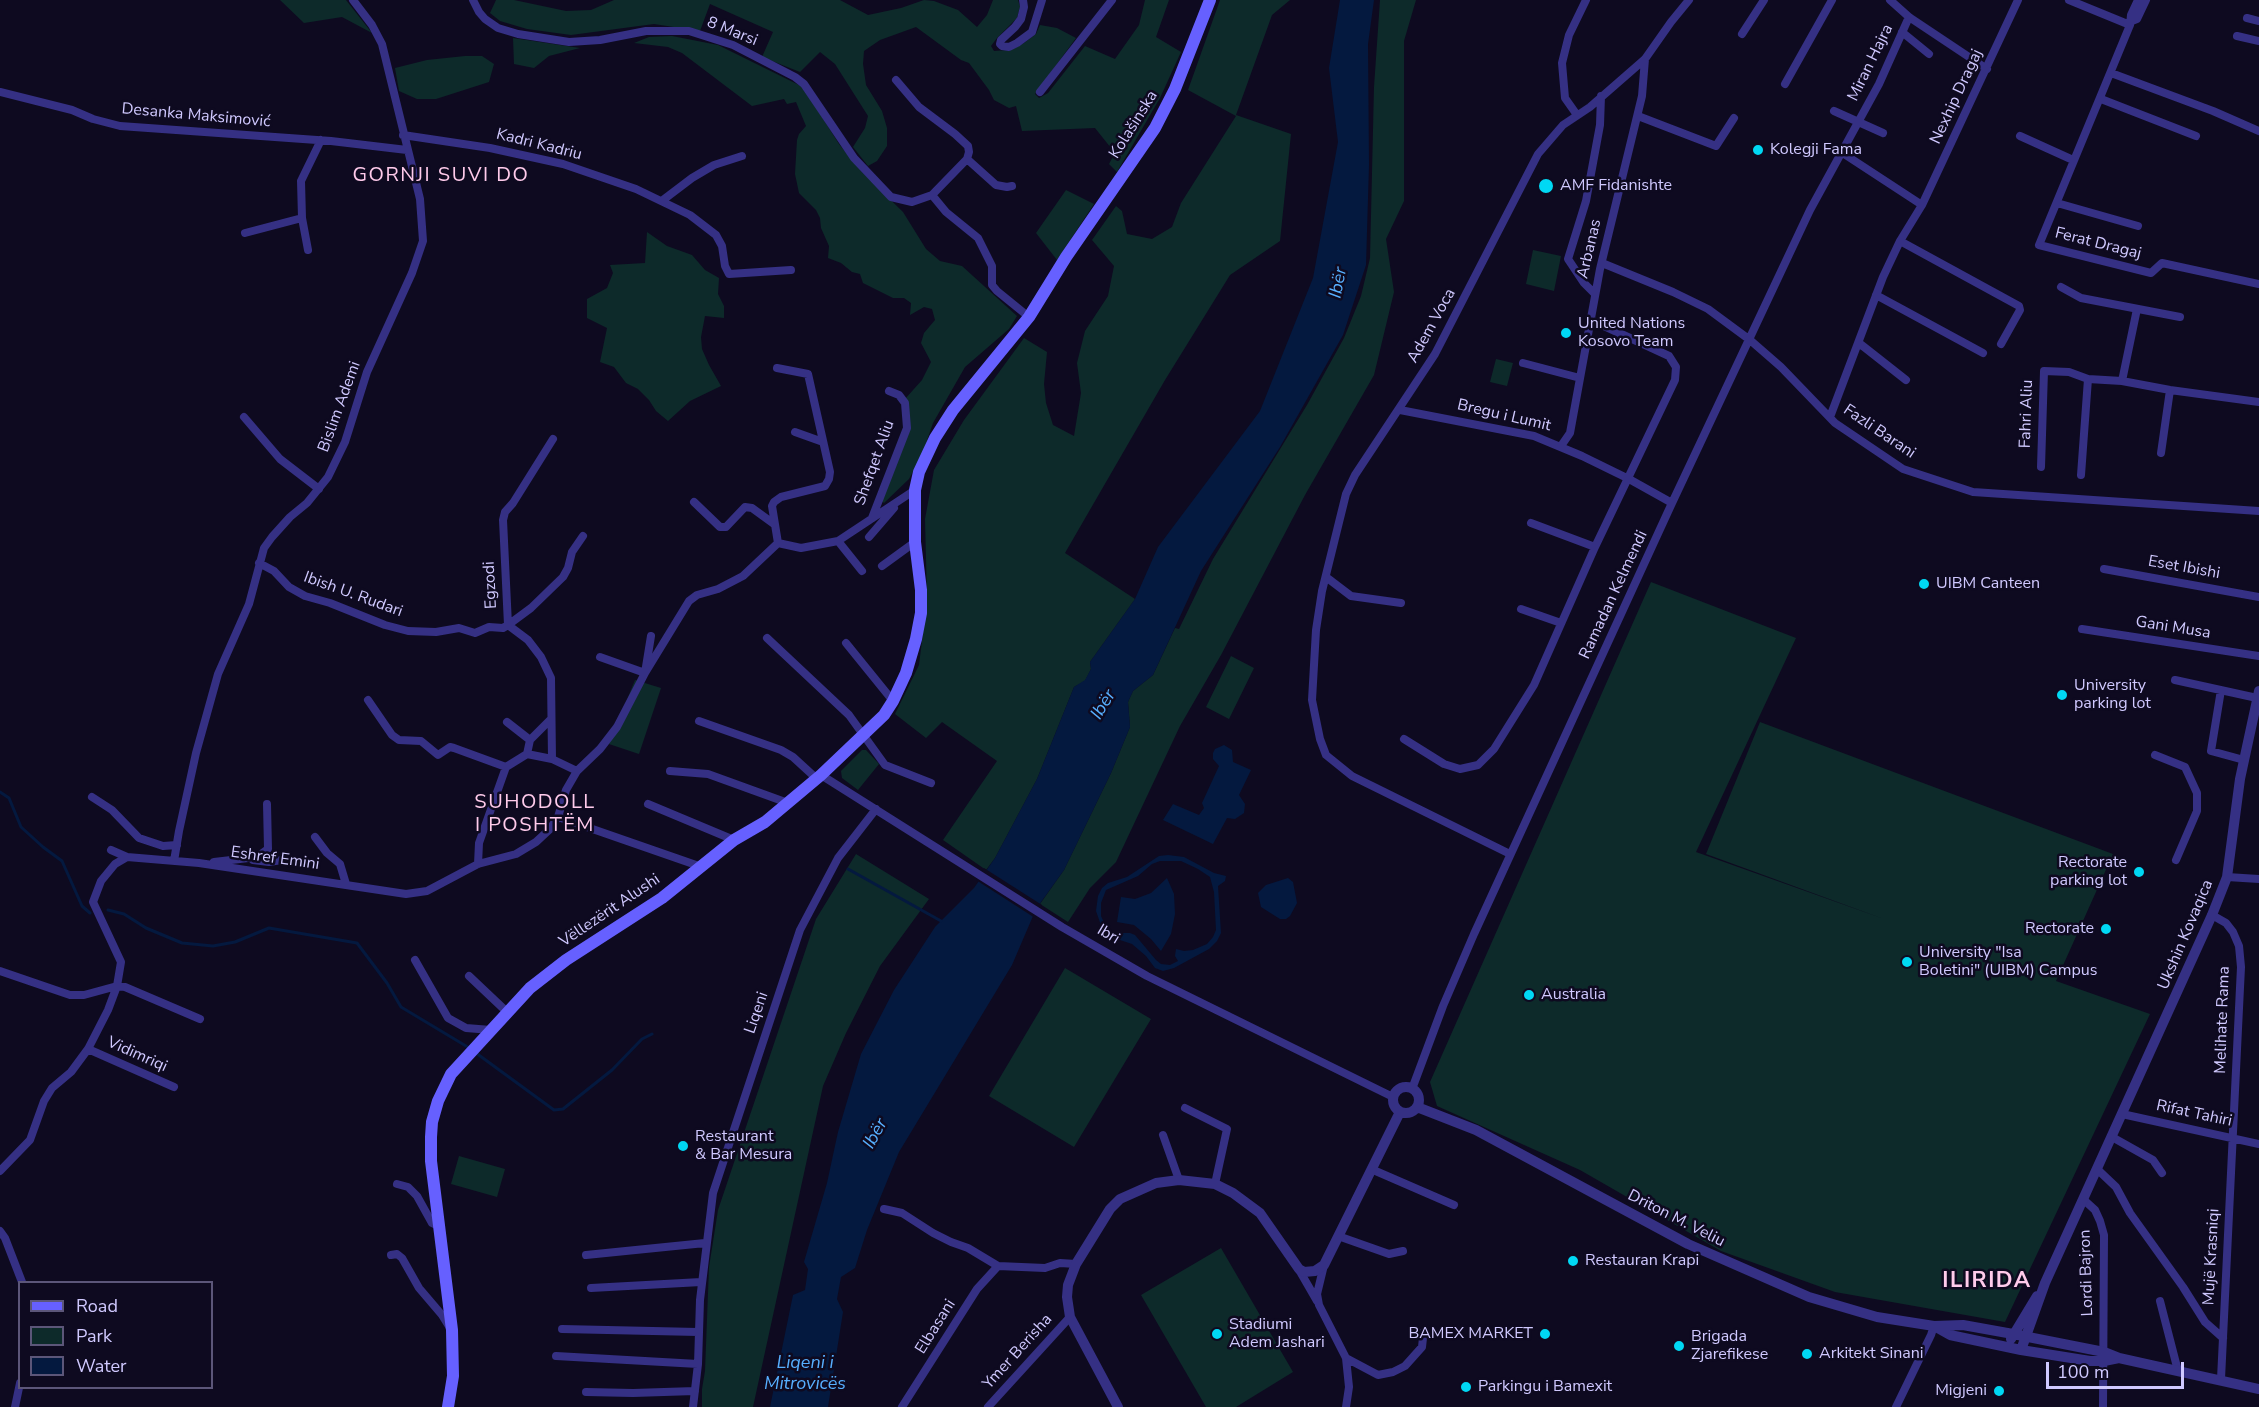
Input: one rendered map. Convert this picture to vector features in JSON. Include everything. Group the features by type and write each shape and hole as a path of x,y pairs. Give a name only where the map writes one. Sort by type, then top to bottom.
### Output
{"main road":[{"name":"Kolašinska","path":"1029,316 1066,257 1155,128 1175,89 1210,0"},
{"name":"Vëllezërit Alushi","path":"448,1407 453,1376 452,1330 431,1161 432,1122 438,1101 451,1074 506,1011 547,974 662,898 734,840 765,822 819,777 884,716 906,673 921,613 921,590 915,542 915,490 919,472 935,438 953,410 1029,316"}],"street":[{"name":"Bislim Ademi","path":"174,861 196,753 218,674 249,604 264,548 328,477 345,442 368,372 412,273 423,241 420,199 378,34 353,0"},
{"name":"8 Marsi","path":"473,0 485,20 498,28 518,34 569,42 654,31 689,31 733,45 795,77 804,84 854,158 891,197 912,202 932,195"},
{"path":"1023,0 1022,19 1000,40 999,44 1002,46 1008,47 1017,43 1032,32 1042,0"},
{"path":"1040,92 1112,0"},
{"path":"1577,115 1565,98 1562,63 1569,35 1586,0"},
{"name":"Adem Voca","path":"1510,854 1352,776 1326,755 1312,700 1316,630 1322,591 1346,494 1355,475 1435,354 1538,154 1550,138 1645,58 1689,0"},
{"path":"1742,34 1764,0"},
{"path":"1785,84 1832,0"},
{"name":"Miran Hajra","path":"1890,0 1909,17 1987,69"},
{"name":"Nexhip Dragaj","path":"1830,417 1876,295 1900,241 1922,205 2018,0"},
{"path":"2069,0 2131,23"},
{"path":"2131,23 2131,15 2138,0"},
{"path":"2131,23 2137,19 2146,0"},
{"name":"Miran Hajra","path":"1858,122 1879,84 1909,17"},
{"path":"2247,18 2259,21"},
{"name":"Ferat Dragaj","path":"2131,23 2039,245 2151,273 2162,263 2259,284"},
{"path":"1902,32 1929,54"},
{"path":"2237,36 2259,41"},
{"name":"Arbanas","path":"1562,446 1570,433 1595,294 1638,116 1645,58"},
{"path":"2110,73 2213,111 2259,131"},
{"path":"897,80 919,106 964,141 969,152 967,159 932,195 946,212 978,238 992,266 992,285 1029,316"},
{"name":"Desanka Maksimović","path":"0,92 72,110 93,119 120,126 321,140 407,150"},
{"path":"1595,294 1584,283 1568,259 1586,201 1600,125 1601,96"},
{"path":"2101,99 2196,136"},
{"name":"Miran Hajra","path":"1834,111 1883,133"},
{"path":"1638,116 1716,146 1734,118"},
{"name":"Ramadan Kelmendi","path":"1412,1089 1443,1006 1510,854 1810,210 1858,122"},
{"name":"Kadri Kadriu","path":"403,135 490,148 563,164 663,201 690,215 717,235 722,246 724,266 729,274 791,270"},
{"path":"2020,136 2073,160"},
{"path":"308,250 302,218 301,181 321,140"},
{"path":"1841,152 1922,205"},
{"path":"663,201 692,178 714,165 742,156"},
{"path":"967,159 996,185 1012,186"},
{"name":"Ferat Dragaj","path":"2057,203 2138,226"},
{"path":"245,233 302,218"},
{"path":"1900,241 2019,306 2020,310 2001,344"},
{"name":"Fazli Barani","path":"1602,263 1708,309 1750,340 1830,417 1903,469 1973,492 2259,511"},
{"path":"2061,287 2081,298 2180,317"},
{"path":"1876,295 1983,353"},
{"path":"2122,381 2137,309"},
{"path":"1404,739 1444,764 1460,769 1478,765 1494,749 1534,685 1595,547 1675,380 1676,367 1669,356 1662,351 1591,320"},
{"path":"1858,344 1905,380"},
{"path":"1523,363 1580,378"},
{"path":"699,866 558,817 566,790 577,771 600,749 617,727 645,673 689,602 697,595 718,589 743,576 778,543 772,506 774,502 781,497 825,486 829,480 830,472 808,374 777,368"},
{"name":"Fahri Aliu","path":"2041,467 2044,370 2069,372 2088,379 2122,381 2259,402"},
{"path":"2080,475 2088,379"},
{"path":"2161,453 2170,390"},
{"name":"Shefqet Aliu","path":"872,518 907,428 906,403 899,395 889,391"},
{"name":"Bregu i Lumit","path":"1400,410 1508,430 1562,446 1672,503"},
{"path":"244,417 280,459 319,489"},
{"path":"795,432 823,442"},
{"name":"Egzodi","path":"508,625 503,520 505,512 553,439"},
{"name":"Shefqet Aliu","path":"778,543 801,548 838,541 915,490"},
{"name":"Shefqet Aliu","path":"869,537 900,500"},
{"path":"694,502 720,527 726,527 745,507 752,508 774,524"},
{"path":"1531,523 1595,547"},
{"name":"Egzodi","path":"508,625 531,608 563,577 572,552 582,536"},
{"path":"838,541 862,570"},
{"path":"882,566 915,542"},
{"name":"Ibish U. Rudari","path":"259,563 274,571 289,587 305,596 408,631 436,632 459,628 475,633 489,627 503,628 508,625"},
{"name":"Eset Ibishi","path":"2103,569 2259,597"},
{"path":"1326,577 1351,596 1401,603"},
{"path":"1521,609 1561,622"},
{"path":"508,625 528,640 541,657 551,678 552,759"},
{"name":"Gani Musa","path":"2082,629 2259,656"},
{"path":"645,673 651,636"},
{"path":"767,638 849,715 885,765 931,783"},
{"path":"846,644 893,701"},
{"path":"600,657 645,673"},
{"name":"Ukshin Kovaqica","path":"2014,1348 2084,1200 2227,877 2244,760 2258,694 2221,690 2175,680"},
{"path":"2221,690 2211,751 2244,760"},
{"path":"368,700 392,735 399,740 422,741 438,755 450,747 454,748 506,767"},
{"path":"527,754 530,740 551,719"},
{"path":"699,721 781,750 819,777"},
{"path":"507,722 530,740"},
{"path":"478,864 479,843 506,767 527,754 552,759 577,771"},
{"path":"2155,755 2185,767 2197,793 2197,811 2176,860"},
{"path":"670,771 708,774 788,803"},
{"name":"Ibri","path":"819,777 876,809 1062,927 1147,976 1393,1097"},
{"path":"92,797 112,810 139,838 163,846 177,845"},
{"name":"Eshref Emini","path":"199,863 249,859 257,857 268,849 267,804"},
{"path":"648,804 734,840"},
{"name":"Liqeni","path":"693,1407 698,1364 701,1282 713,1193 800,930 838,858 876,809"},
{"name":"Eshref Emini","path":"174,861 346,884 391,893 427,891 478,864 516,854 536,842 550,829 558,817"},
{"name":"Eshref Emini","path":"315,837 327,853 340,864 346,884"},
{"path":"111,850 127,857 174,861"},
{"name":"Vidimriqi","path":"0,1171 30,1140 44,1101 52,1088 71,1072 88,1049 108,1010 117,986 121,962 93,903 101,881 115,864 127,857"},
{"name":"Eshref Emini","path":"249,859 269,862 288,859"},
{"path":"2227,877 2259,879"},
{"name":"Melihate Rama","path":"2212,915 2226,923 2233,932 2239,946 2241,967 2233,1137"},
{"path":"415,960 448,1018 466,1028 491,1030"},
{"path":"0,971 70,995 84,995 117,986 125,987 200,1019"},
{"path":"469,976 506,1011"},
{"name":"Vidimriqi","path":"88,1049 174,1087"},
{"path":"1401,1088 1412,1089 1418,1095 1417,1107 1411,1112 1400,1112 1394,1105 1393,1097 1401,1088"},
{"name":"Driton M. Veliu","path":"1417,1107 1476,1130 1688,1244 1809,1297 1877,1317 1934,1326 1963,1325 2019,1335 2104,1357"},
{"path":"1185,1108 1227,1129 1215,1184"},
{"path":"1319,1305 1317,1294 1324,1265 1400,1112"},
{"name":"Rifat Tahiri","path":"2122,1114 2259,1144"},
{"path":"1163,1136 1179,1180"},
{"path":"2112,1137 2153,1160 2162,1173"},
{"name":"Mujë Krasniqi","path":"2221,1379 2233,1137"},
{"path":"1371,1169 1454,1205"},
{"path":"2097,1169 2116,1187 2130,1213 2205,1322 2223,1338"},
{"path":"1114,1406 1070,1317 1068,1285 1076,1264 1099,1224 1120,1199 1156,1183 1179,1180 1215,1184 1233,1192 1260,1213 1293,1260 1346,1358 1349,1387 1346,1407"},
{"path":"397,1184 408,1186 417,1196 432,1223 440,1227"},
{"name":"Lordi Bajron","path":"2084,1200 2095,1210 2104,1235 2103,1407"},
{"path":"884,1209 902,1213 933,1233 968,1248 998,1266 1045,1268 1060,1263 1076,1264"},
{"path":"0,1231 5,1238 22,1281"},
{"path":"1338,1236 1389,1254 1403,1251"},
{"path":"586,1255 705,1243"},
{"path":"391,1255 398,1254 402,1258 419,1288 452,1330"},
{"path":"1293,1260 1304,1272 1315,1271 1324,1265"},
{"name":"Elbasani","path":"902,1407 977,1289 998,1266"},
{"path":"591,1288 701,1282"},
{"path":"2160,1302 2178,1371"},
{"name":"Ymer Berisha","path":"988,1407 1070,1317"},
{"path":"1896,1407 1934,1326"},
{"name":"Driton M. Veliu","path":"1934,1326 1950,1335 2014,1348 2104,1357"},
{"path":"562,1329 698,1332"},
{"path":"1346,1358 1378,1375 1394,1372 1405,1366 1422,1347 1423,1338 1418,1332"},
{"path":"556,1356 698,1364"},
{"path":"2104,1357 2221,1379 2259,1389"},
{"path":"15,1407 19,1389"},
{"path":"586,1392 633,1394 695,1391"}],"green space":[{"path":"280,0 346,0 372,33 342,17 304,23"},
{"path":"496,0 514,0 566,11 591,10 614,0 840,0 868,15 924,0 934,1 958,10 977,27 987,15 993,0 1018,0 1020,7 1017,18 991,46 994,51 1008,50 1024,43 1036,34 1040,25 1057,28 1076,38 1035,94 1039,98 1048,93 1085,46 1115,59 1139,25 1145,0 1169,0 1156,37 1181,52 1160,98 1117,172 1109,164 1115,153 1095,128 1022,131 1016,106 1009,108 994,100 969,63 961,60 916,27 880,40 864,51 863,64 866,85 882,111 887,128 887,146 877,161 868,166 853,147 865,128 868,116 835,64 820,52 800,72 762,57 773,32 710,4 700,31 654,24 571,35 527,29 500,21 490,13"},
{"path":"1220,0 1290,0 1272,15 1236,115 1291,134 1280,241 1230,275 1165,380 1065,553 1135,599 1090,662 1091,669 1085,681 1074,687 1037,779 995,858 986,870 943,840 997,761 942,722 926,738 895,714 919,665 927,599 925,519 934,470 964,420 1024,338 1047,352 1044,384 1046,403 1053,425 1074,436 1081,393 1077,363 1085,331 1108,296 1114,266 1092,240 1116,206 1122,211 1127,234 1152,239 1172,227 1181,203 1236,116 1188,90"},
{"path":"1380,0 1416,0 1404,41 1404,201 1386,239 1394,292 1374,375 1305,495 1221,655 1180,726 1116,862 1090,888 1068,922 1040,904 1064,870 1111,773 1130,727 1128,702 1133,691 1153,675 1175,628 1179,629 1213,559 1307,405 1344,338 1361,296 1370,258 1374,87"},
{"path":"672,36 718,45 803,87 839,144 860,170 903,212 926,249 940,261 962,266 1017,316 1009,329 965,367 933,423 923,452 909,479 884,503 879,499 909,428 905,399 922,380 931,362 921,343 924,333 935,320 932,309 924,307 910,315 911,303 904,298 893,298 863,283 860,274 828,258 829,246 821,228 820,218 816,210 799,193 795,174 797,140 806,126 796,102 787,104 784,99 752,106 682,53 668,47 634,43 649,37"},
{"path":"513,38 580,48 549,56 534,68 514,64"},
{"path":"482,56 494,64 489,82 436,99 417,99 399,91 395,68 427,60"},
{"path":"1066,190 1094,204 1057,260 1036,233"},
{"path":"647,232 667,246 692,255 705,270 719,278 718,294 724,306 724,318 705,316 701,337 702,349 721,386 690,401 668,421 656,411 638,389 626,383 614,367 600,362 607,328 587,318 587,299 607,288 613,273 610,265 645,263"},
{"path":"1533,250 1561,256 1554,291 1526,284"},
{"path":"1496,359 1513,363 1507,386 1490,382"},
{"name":"University \"Isa Boletini\" (UIBM) Campus","path":"1651,582 1796,638 1696,852 1884,919 1706,854 1760,722 2113,854 2056,981 2150,1014 2005,1322 1835,1292 1721,1251 1580,1170 1437,1106 1430,1082"},
{"path":"1231,656 1254,668 1229,719 1206,707"},
{"path":"635,680 661,688 639,754 609,744"},
{"path":"862,750 866,750 879,764 858,790 842,778 841,771"},
{"path":"856,854 929,899 880,966 846,1033 823,1086 753,1407 702,1407 709,1267 718,1210 816,919"},
{"path":"1065,968 1151,1019 1074,1147 989,1096"},
{"path":"459,1156 505,1169 497,1197 451,1184"},
{"name":"Stadiumi Adem Jashari","path":"1221,1248 1293,1372 1236,1407 1206,1407 1141,1295"}],"water":[{"path":"1340,0 1374,0 1368,44 1369,165 1366,265 1343,335 1280,447 1201,571 1153,675 1133,691 1128,702 1130,727 1111,773 1064,870 1036,909 1012,965 899,1152 867,1230 855,1268 841,1277 837,1299 843,1312 828,1407 770,1407 793,1295 805,1290 808,1269 804,1262 861,1054 894,990 935,927 974,888 995,858 1037,779 1074,687 1085,680 1091,669 1090,662 1135,599 1158,547 1260,411 1313,278 1338,142 1329,68"},
{"path":"1224,745 1232,750 1233,762 1251,770 1239,795 1245,804 1244,813 1235,819 1227,818 1213,844 1163,820 1173,804 1199,815 1204,808 1202,803 1219,766 1213,759 1213,753 1215,749"},
{"path":"1159,856 1184,857 1214,873 1226,876 1225,881 1218,886 1221,933 1217,941 1209,949 1174,968 1163,971 1155,968 1146,956 1132,944 1111,937 1103,931 1096,911 1098,896 1102,888 1108,883 1127,877","holes":["1160,861 1181,861 1210,877 1214,892 1216,930 1207,944 1193,950 1176,949 1175,956 1178,961 1170,965 1161,964 1135,935 1113,933 1107,929 1101,916 1101,903 1106,890 1138,876 1152,864"]},
{"path":"1167,878 1174,894 1175,914 1171,934 1161,951 1134,925 1117,922 1121,897 1135,899 1151,893"},
{"path":"1288,878 1293,882 1297,903 1290,916 1280,919 1261,907 1258,893 1266,885"}],"pier":[{"path":"984,868 1042,905 1035,918 976,880"}],"waterway":[{"path":"0,792 9,798 21,827 62,861 82,906 90,913"},
{"path":"848,869 941,921"},
{"path":"108,910 124,914 146,928 182,943 213,946 235,942 269,928 357,943 387,983 401,1007 471,1049"},
{"path":"476,1053 554,1110 563,1109 612,1070 642,1039 652,1034"}],"place":[{"name":"Kolegji Fama","path":"1758,150"},
{"name":"AMF Fidanishte","path":"1546,186"},
{"name":"United Nations Kosovo Team","path":"1566,333"},
{"name":"UIBM Canteen","path":"1924,584"},
{"name":"University parking lot","path":"2062,695"},
{"name":"Rectorate parking lot","path":"2139,872"},
{"name":"Rectorate","path":"2106,929"},
{"name":"University \"Isa Boletini\" (UIBM) Campus","path":"1907,962"},
{"name":"Australia","path":"1529,995"},
{"name":"Restaurant & Bar Mesura","path":"683,1146"},
{"name":"Restauran Krapi","path":"1573,1261"},
{"name":"Stadiumi Adem Jashari","path":"1217,1334"},
{"name":"BAMEX MARKET","path":"1545,1334"},
{"name":"Brigada Zjarefikese","path":"1679,1346"},
{"name":"Arkitekt Sinani","path":"1807,1354"},
{"name":"Parkingu i Bamexit","path":"1466,1387"},
{"name":"Migjeni","path":"1999,1391"}],"district":[{"name":"GORNJI SUVI DO","path":"441,176"},
{"name":"SUHODOLL I POSHTËM","path":"535,814"},
{"name":"ILIRIDA","path":"1987,1282"}],"water label":[{"name":"Ibër","path":"1339,283"},
{"name":"Ibër","path":"1104,705"},
{"name":"Ibër","path":"876,1134"},
{"name":"Liqeni i Mitrovicës","path":"805,1374"}]}
